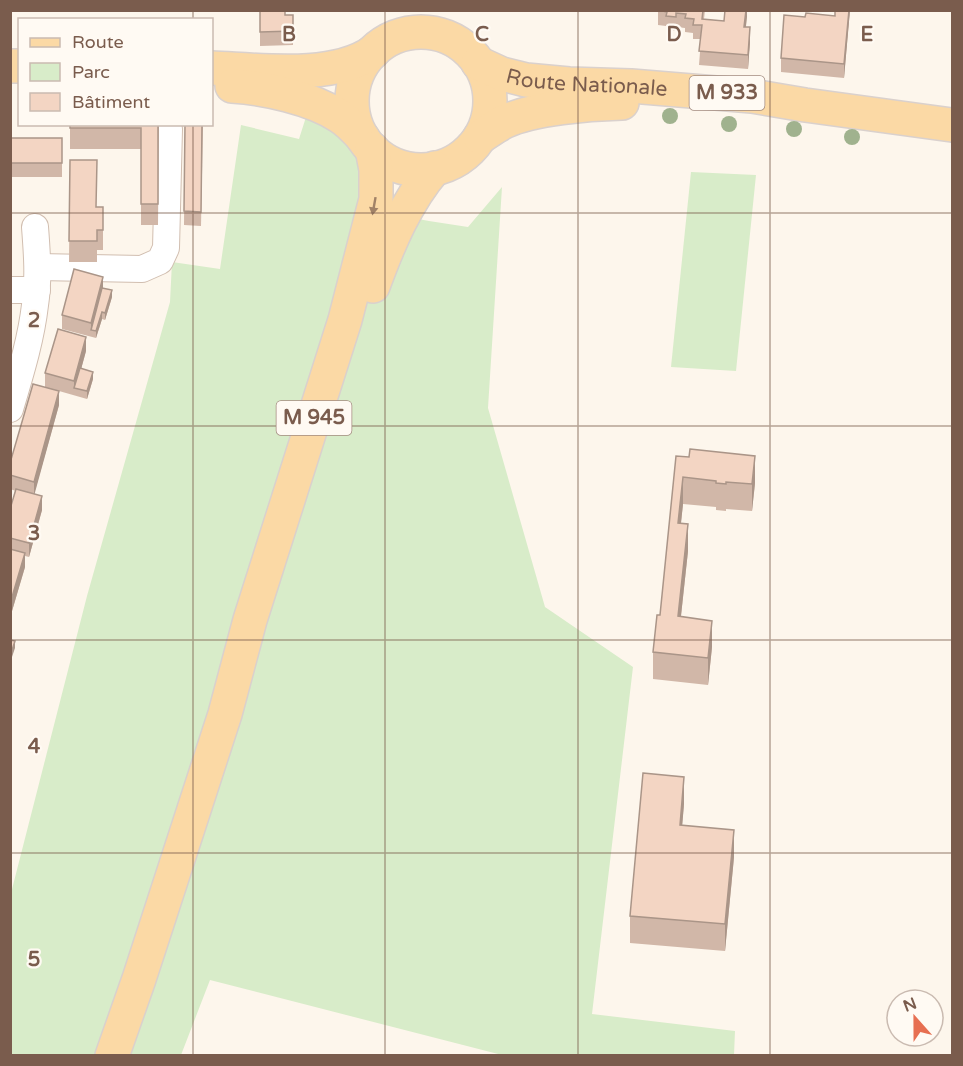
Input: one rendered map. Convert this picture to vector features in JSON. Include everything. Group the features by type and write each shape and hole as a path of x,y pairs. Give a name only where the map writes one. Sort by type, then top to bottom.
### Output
{"main road":[{"path":"368,143 356,123 352,98 358,73 407,10"},
{"path":"213,85 268,91 314,105 341,117 390,163 405,168 420,170 451,163 464,155 480,137 489,115 490,100 486,77 468,52 449,10"},
{"path":"213,68 323,69 353,63 404,34 428,33 443,36 468,52"},
{"name":"Route Nationale","path":"468,52 502,74 526,80 752,96 952,124"},
{"name":"Route Nationale","path":"480,137 515,118 541,112 613,104 754,102 805,105"},
{"name":"M 945","path":"112,1056 234,684 250,620 345,320 376,200 377,182 368,143"},
{"name":"M 945","path":"234,684 262,621 299,518 349,375 364,314 384,256 412,201 435,168"}],"street":[{"path":"10,290 37,278 142,269 160,261 166,248 169,129"},
{"path":"10,409 28,341 37,278 35,227"}],"green space":[{"path":"306,117 349,138 363,176 364,209 468,227 502,187 488,408 545,607 633,667 592,1014 735,1031 734,1055 502,1055 210,980 181,1055 11,1055 10,897 87,596 170,302 172,262 220,269 241,125 299,139"},
{"path":"691,172 756,175 736,371 671,367"}],"building":[{"path":"260,10 285,10 285,15 293,15 293,31 260,32"},
{"path":"658,10 703,10 702,19 724,21 725,10 746,10 744,27 750,27 748,55 699,51 702,25 693,25 694,19 685,18 686,14 676,13 676,17 666,16 667,12"},
{"path":"835,10 849,10 844,64 781,58 784,15 805,17 806,13 835,16"},
{"path":"70,126 158,126 158,204 141,204 141,128 70,128"},
{"path":"185,126 202,126 201,212 184,211"},
{"path":"10,138 62,138 62,163 10,163"},
{"path":"70,160 97,160 96,207 103,207 103,230 97,230 97,241 69,241"},
{"path":"74,269 103,277 91,323 62,315"},
{"path":"102,288 112,290 105,313 102,312 96,331 91,330"},
{"path":"58,329 86,337 74,381 45,373"},
{"path":"80,368 93,372 87,391 74,388"},
{"path":"33,384 59,391 34,482 10,475 10,463"},
{"path":"690,449 755,456 752,484 716,483 716,481 683,477 678,523 688,524 678,616 712,621 708,658 653,652 657,615 660,615 676,456 689,457"},
{"path":"16,489 42,496 29,543 10,538 10,509"},
{"path":"10,549 25,553 12,597 10,597"},
{"path":"10,640 15,641 10,656"},
{"path":"643,773 684,777 680,825 734,830 725,924 630,916"}]}
